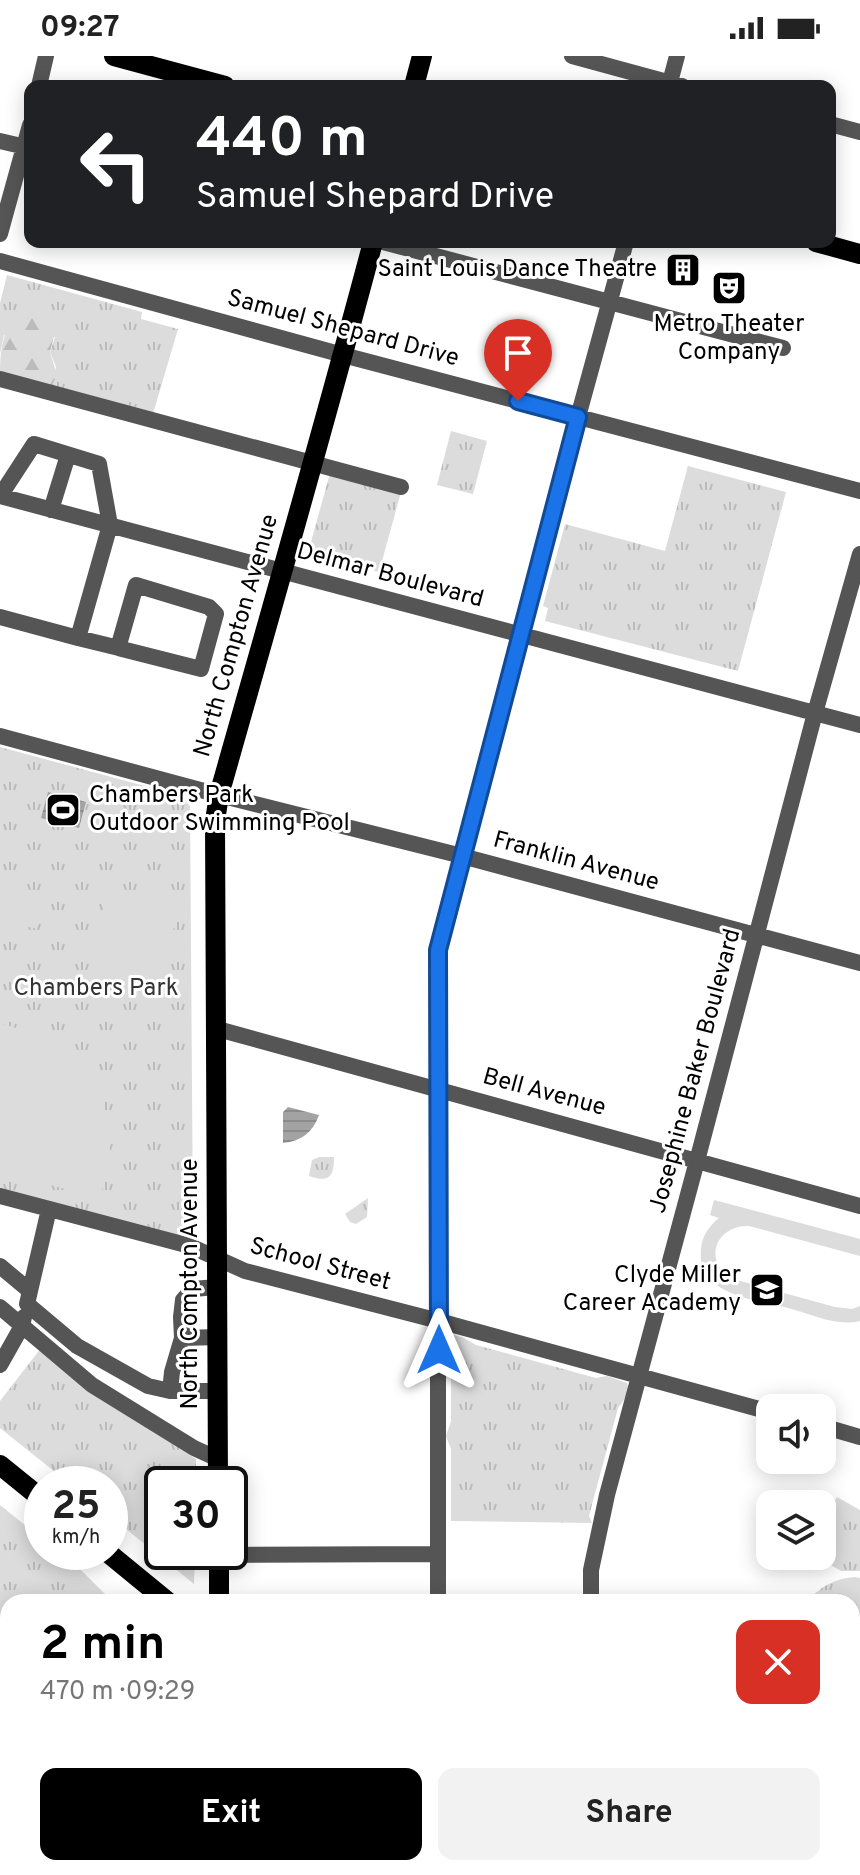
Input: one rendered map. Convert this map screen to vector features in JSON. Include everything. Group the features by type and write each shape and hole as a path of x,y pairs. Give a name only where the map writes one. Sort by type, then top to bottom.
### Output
{"main road":[{"path":"114,56 203,80"},
{"path":"416,80 422,56"},
{"path":"836,247 860,254"},
{"name":"North Compton Avenue","path":"218,1466 214,834 219,795 314,463 371,248"},
{"path":"0,1465 24,1484"},
{"path":"128,1569 158,1594"},
{"path":"219,1570 219,1594"}],"street":[{"path":"40,80 46,56"},
{"path":"572,56 633,64 664,80"},
{"path":"675,80 677,56"},
{"path":"836,126 860,132"},
{"path":"0,141 24,147"},
{"path":"0,234 24,160"},
{"path":"406,248 783,348"},
{"path":"438,1594 438,950 624,248"},
{"name":"Samuel Shepard Drive","path":"0,261 860,491"},
{"path":"0,379 401,487"},
{"path":"0,496 34,444 99,464 110,525 78,638"},
{"path":"51,510 68,455"},
{"name":"Delmar Boulevard","path":"0,496 860,725"},
{"name":"Josephine Baker Boulevard","path":"591,1594 591,1570 607,1495 860,554"},
{"path":"0,617 78,638 201,669 216,614 209,607 136,585 119,648"},
{"name":"Franklin Avenue","path":"0,736 860,963"},
{"name":"Bell Avenue","path":"214,1028 860,1206"},
{"name":"School Street","path":"0,1196 190,1246 245,1271 756,1408"},
{"path":"3,1354 22,1326 49,1209"},
{"path":"0,1266 77,1346 148,1386 170,1391 218,1391"},
{"path":"170,1391 182,1338 183,1300 193,1289 217,1287"},
{"path":"0,1307 92,1385 194,1448 218,1459"},
{"path":"182,1338 218,1337"},
{"path":"836,1430 860,1437"},
{"path":"248,1553 438,1554"}],"green space":[{"path":"7,275 142,312 141,319 178,329 152,417 50,389 56,367 50,352 55,337 4,335 0,354 0,303"},
{"path":"36,312 58,321 50,352 57,375 50,389 0,372 2,346 11,321"},
{"path":"451,431 487,441 473,494 437,485"},
{"path":"688,466 786,492 738,671 545,621 548,608 543,606 565,524 665,551"},
{"path":"330,473 401,492 379,572 308,553"},
{"name":"Chambers Park","path":"0,747 171,793 190,806 193,1227 190,1236 0,1189"},
{"path":"0,883 46,895 37,929 0,920"},
{"path":"108,889 179,907 160,984 89,966"},
{"path":"0,1023 22,1030 61,1053 92,1085 103,1104 109,1126 110,1149 100,1198 0,1172"},
{"path":"334,1157 329,1177 309,1176 312,1160"},
{"path":"368,1198 367,1217 356,1224 350,1222 345,1214"},
{"path":"714,1200 860,1239 860,1256 749,1226 737,1227 721,1238 715,1254 723,1272 733,1279 835,1307 852,1309 860,1306 860,1321 824,1319 745,1298 718,1286 702,1264 701,1249 707,1232 719,1218 710,1215"},
{"path":"453,1335 476,1345 596,1378 607,1376 627,1383 627,1394 618,1408 589,1516 592,1523 451,1521 451,1449 446,1436 451,1421 451,1362 445,1348 446,1341"},
{"path":"41,1348 85,1386 196,1459 196,1466 144,1466 144,1544 128,1531 128,1466 48,1466 0,1428 0,1401"},
{"path":"836,1499 860,1510 860,1571 836,1568"},
{"path":"0,1505 24,1524 24,1570 81,1570 105,1594 0,1594"},
{"path":"177,1570 194,1570 194,1584"},
{"path":"860,1578 860,1594 815,1594 828,1584 841,1579"}],"shaded area":[{"name":"Chambers Park Outdoor Swimming Pool","path":"48,792 86,802 79,828 41,818"},
{"path":"288,1107 319,1115 306,1135 283,1143 283,1112"}],"place":[{"name":"Saint Louis Dance Theatre","path":"683,270"},
{"name":"Metro Theater Company","path":"729,288"},
{"name":"Chambers Park Outdoor Swimming Pool","path":"63,810"},
{"name":"Clyde Miller Career Academy","path":"767,1290"}],"route":[{"path":"439,1350 438,950 578,417 518,401"}]}
